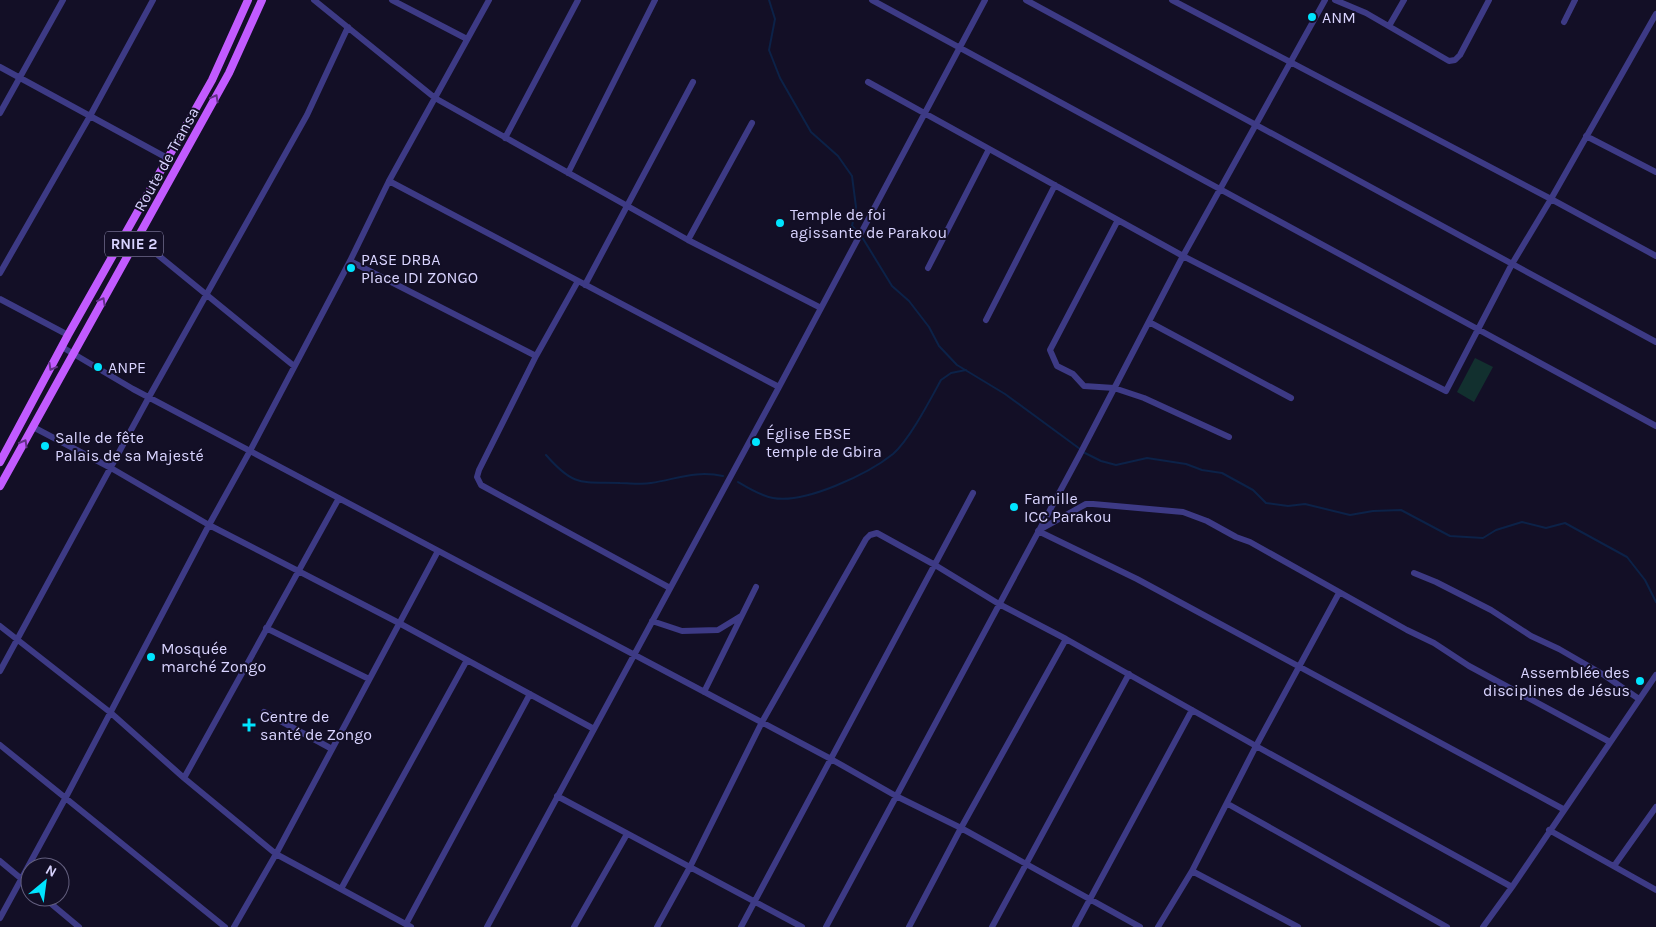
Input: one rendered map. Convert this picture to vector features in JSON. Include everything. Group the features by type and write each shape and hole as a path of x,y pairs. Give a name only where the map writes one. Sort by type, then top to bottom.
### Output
{"main road":[{"name":"Route de Transa","path":"0,462 68,335 212,80 248,0"},
{"name":"Route de Transa","path":"0,486 229,73 262,0"}],"street":[{"path":"0,113 63,0"},
{"path":"0,273 90,116 153,0"},
{"path":"314,0 435,98 688,240 821,308"},
{"path":"392,0 467,39"},
{"path":"34,857 250,451 389,181 489,0"},
{"path":"505,138 578,0"},
{"path":"568,173 655,0"},
{"path":"872,0 1479,328 1656,426"},
{"path":"487,927 779,387 985,0"},
{"path":"1026,0 1656,342"},
{"path":"1172,0 1656,256"},
{"path":"826,927 1079,456 1183,256 1325,0"},
{"path":"1335,0 1366,13 1449,61 1455,60 1460,55 1489,0"},
{"path":"1389,26 1404,0"},
{"path":"1564,22 1575,0"},
{"path":"868,82 1183,256 1446,391 1512,264 1656,14"},
{"path":"0,671 149,397 307,115 348,27"},
{"path":"0,66 168,159"},
{"path":"586,285 626,205 693,82"},
{"path":"688,240 752,123"},
{"path":"1586,136 1656,172"},
{"path":"928,268 989,149"},
{"path":"389,181 779,387"},
{"path":"986,320 1055,185"},
{"path":"1118,220 1050,350 1058,366 1073,374 1084,386 1114,388 1144,398 1229,438"},
{"path":"137,238 294,366"},
{"path":"350,260 536,356"},
{"path":"578,280 536,356 477,477 481,485 670,588"},
{"path":"0,299 68,335"},
{"path":"1149,322 1291,398"},
{"path":"62,347 149,397 762,722 896,796 961,828 1140,927"},
{"path":"33,427 111,468 209,525 399,623 594,729"},
{"path":"740,927 973,493"},
{"path":"184,778 339,498"},
{"path":"1038,531 1086,504 1183,512 1207,521 1236,537 1250,542 1339,593 1434,643 1469,666 1610,742"},
{"path":"1038,531 1137,579 1563,809"},
{"path":"657,927 690,867 762,722 870,534 877,534 935,565 999,604 1066,639 1512,887"},
{"path":"234,927 276,854 438,551"},
{"path":"1414,573 1491,610 1531,636 1559,649 1604,675 1639,699"},
{"path":"704,692 756,588"},
{"path":"1158,927 1192,871 1228,804 1256,746 1339,593"},
{"path":"652,621 682,631 718,630 742,615"},
{"path":"0,626 111,713 184,778 276,854 409,926 530,694"},
{"path":"266,628 369,679"},
{"path":"909,927 961,828 1066,639"},
{"path":"341,889 467,660"},
{"path":"992,927 1129,674"},
{"path":"1482,927 1512,887 1563,809 1656,675"},
{"path":"1075,927 1192,710"},
{"path":"264,712 332,749"},
{"path":"0,745 225,927"},
{"path":"557,796 802,927"},
{"path":"1228,804 1447,927"},
{"path":"1614,866 1656,807"},
{"path":"1549,830 1656,890"},
{"path":"574,927 627,834"},
{"path":"0,861 20,877"},
{"path":"1192,871 1298,927"},
{"path":"0,918 20,883"},
{"path":"55,907 79,927"}],"green space":[{"path":"1475,358 1493,367 1474,402 1457,392"}],"waterway":[{"path":"769,0 775,19 769,50 780,78 811,132 838,156 852,176 856,207 852,226 859,233"},
{"path":"862,237 892,286 909,301 929,327 939,346 957,365 1005,394 1080,449"},
{"path":"738,482 764,496 786,499 836,486 868,470 893,454 913,429 941,380 951,373 966,370"},
{"path":"1083,452 1101,461 1116,465 1147,458 1186,464 1202,470 1222,473 1253,490 1266,503 1288,506 1305,504 1350,515 1373,511 1401,510 1450,536 1483,538 1496,530 1522,522 1546,528 1565,523 1627,557 1645,580 1656,602"},
{"path":"546,455 571,478 587,482 643,484 704,474 723,476"}],"place":[{"name":"ANM","path":"1312,17"},
{"name":"Temple de foi agissante de Parakou","path":"780,223"},
{"name":"PASE DRBA Place IDI ZONGO","path":"351,268"},
{"name":"ANPE","path":"98,367"},
{"name":"Église EBSE temple de Gbira","path":"756,442"},
{"name":"Salle de fête Palais de sa Majesté","path":"45,446"},
{"name":"Famille ICC Parakou","path":"1014,507"},
{"name":"Mosquée marché Zongo","path":"151,657"},
{"name":"Assemblée des disciplines de Jésus","path":"1640,681"},
{"name":"Centre de santé de Zongo","path":"249,725"}]}
